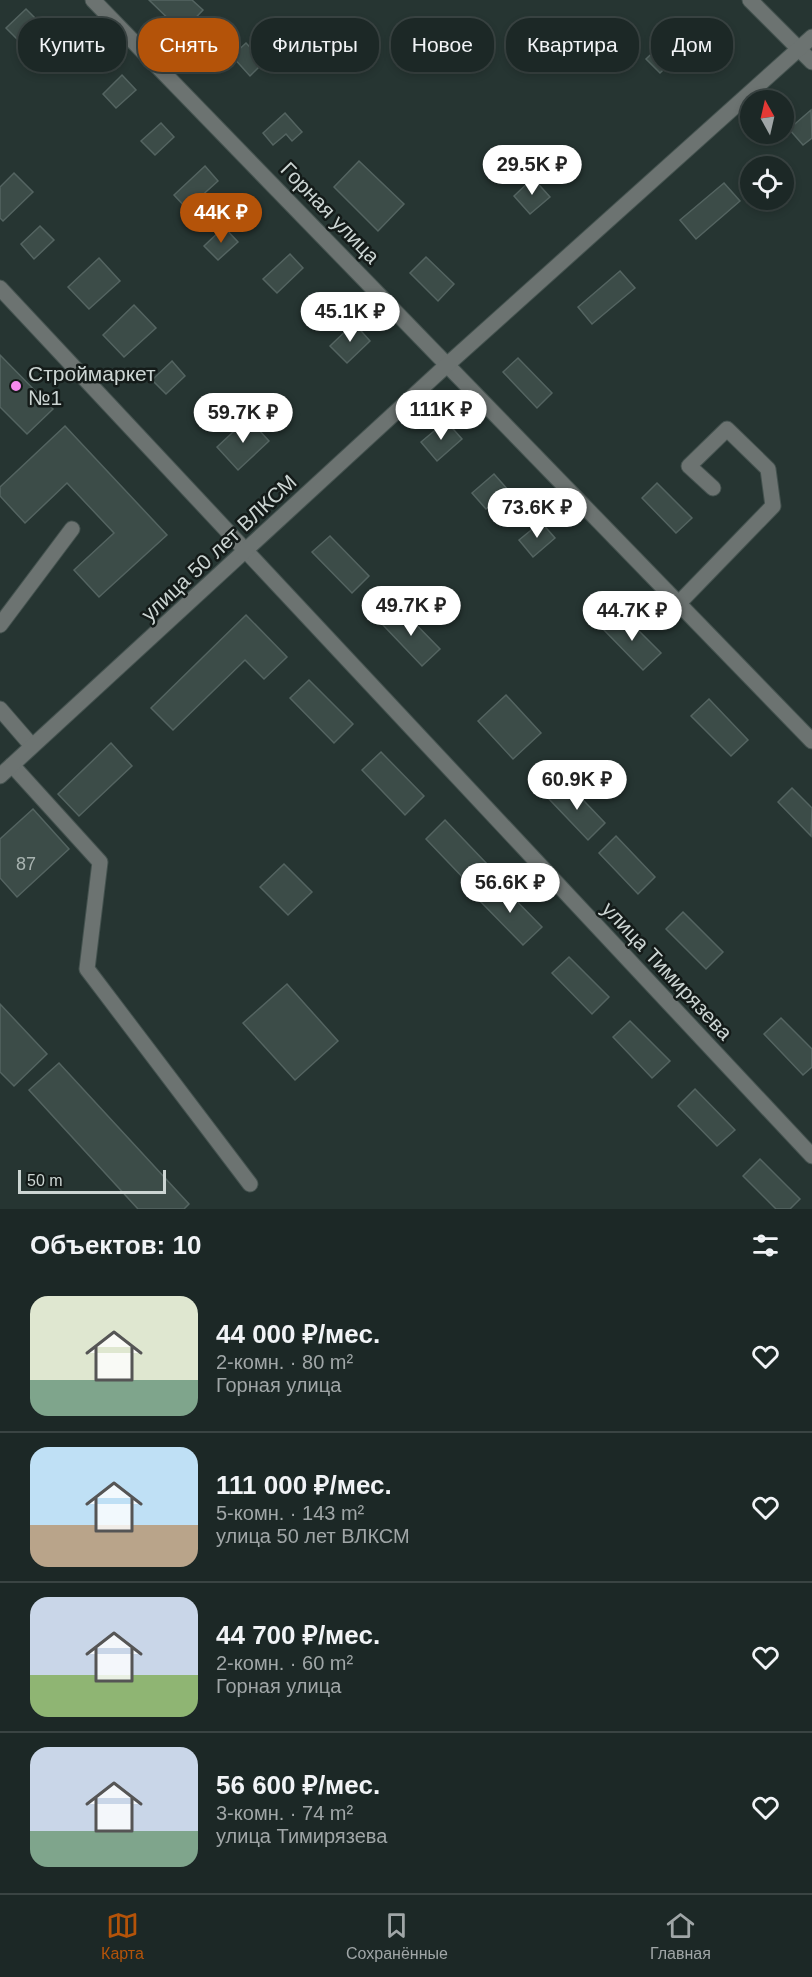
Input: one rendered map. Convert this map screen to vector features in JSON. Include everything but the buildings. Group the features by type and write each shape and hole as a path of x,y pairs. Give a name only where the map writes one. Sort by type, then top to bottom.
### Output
{"street":[{"name":"Горная улица","path":"93,0 812,741"},
{"path":"750,0 812,62"},
{"name":"улица 50 лет ВЛКСМ","path":"0,776 448,364 812,37"},
{"name":"улица Тимирязева","path":"0,288 812,1156"},
{"path":"679,603 773,506 768,469 727,429 689,466 713,488"},
{"path":"0,625 72,529"},
{"path":"0,709 32,746"},
{"path":"12,765 100,862 87,969 250,1184"}],"place":[{"name":"Строймаркет №1","path":"16,386"}]}
